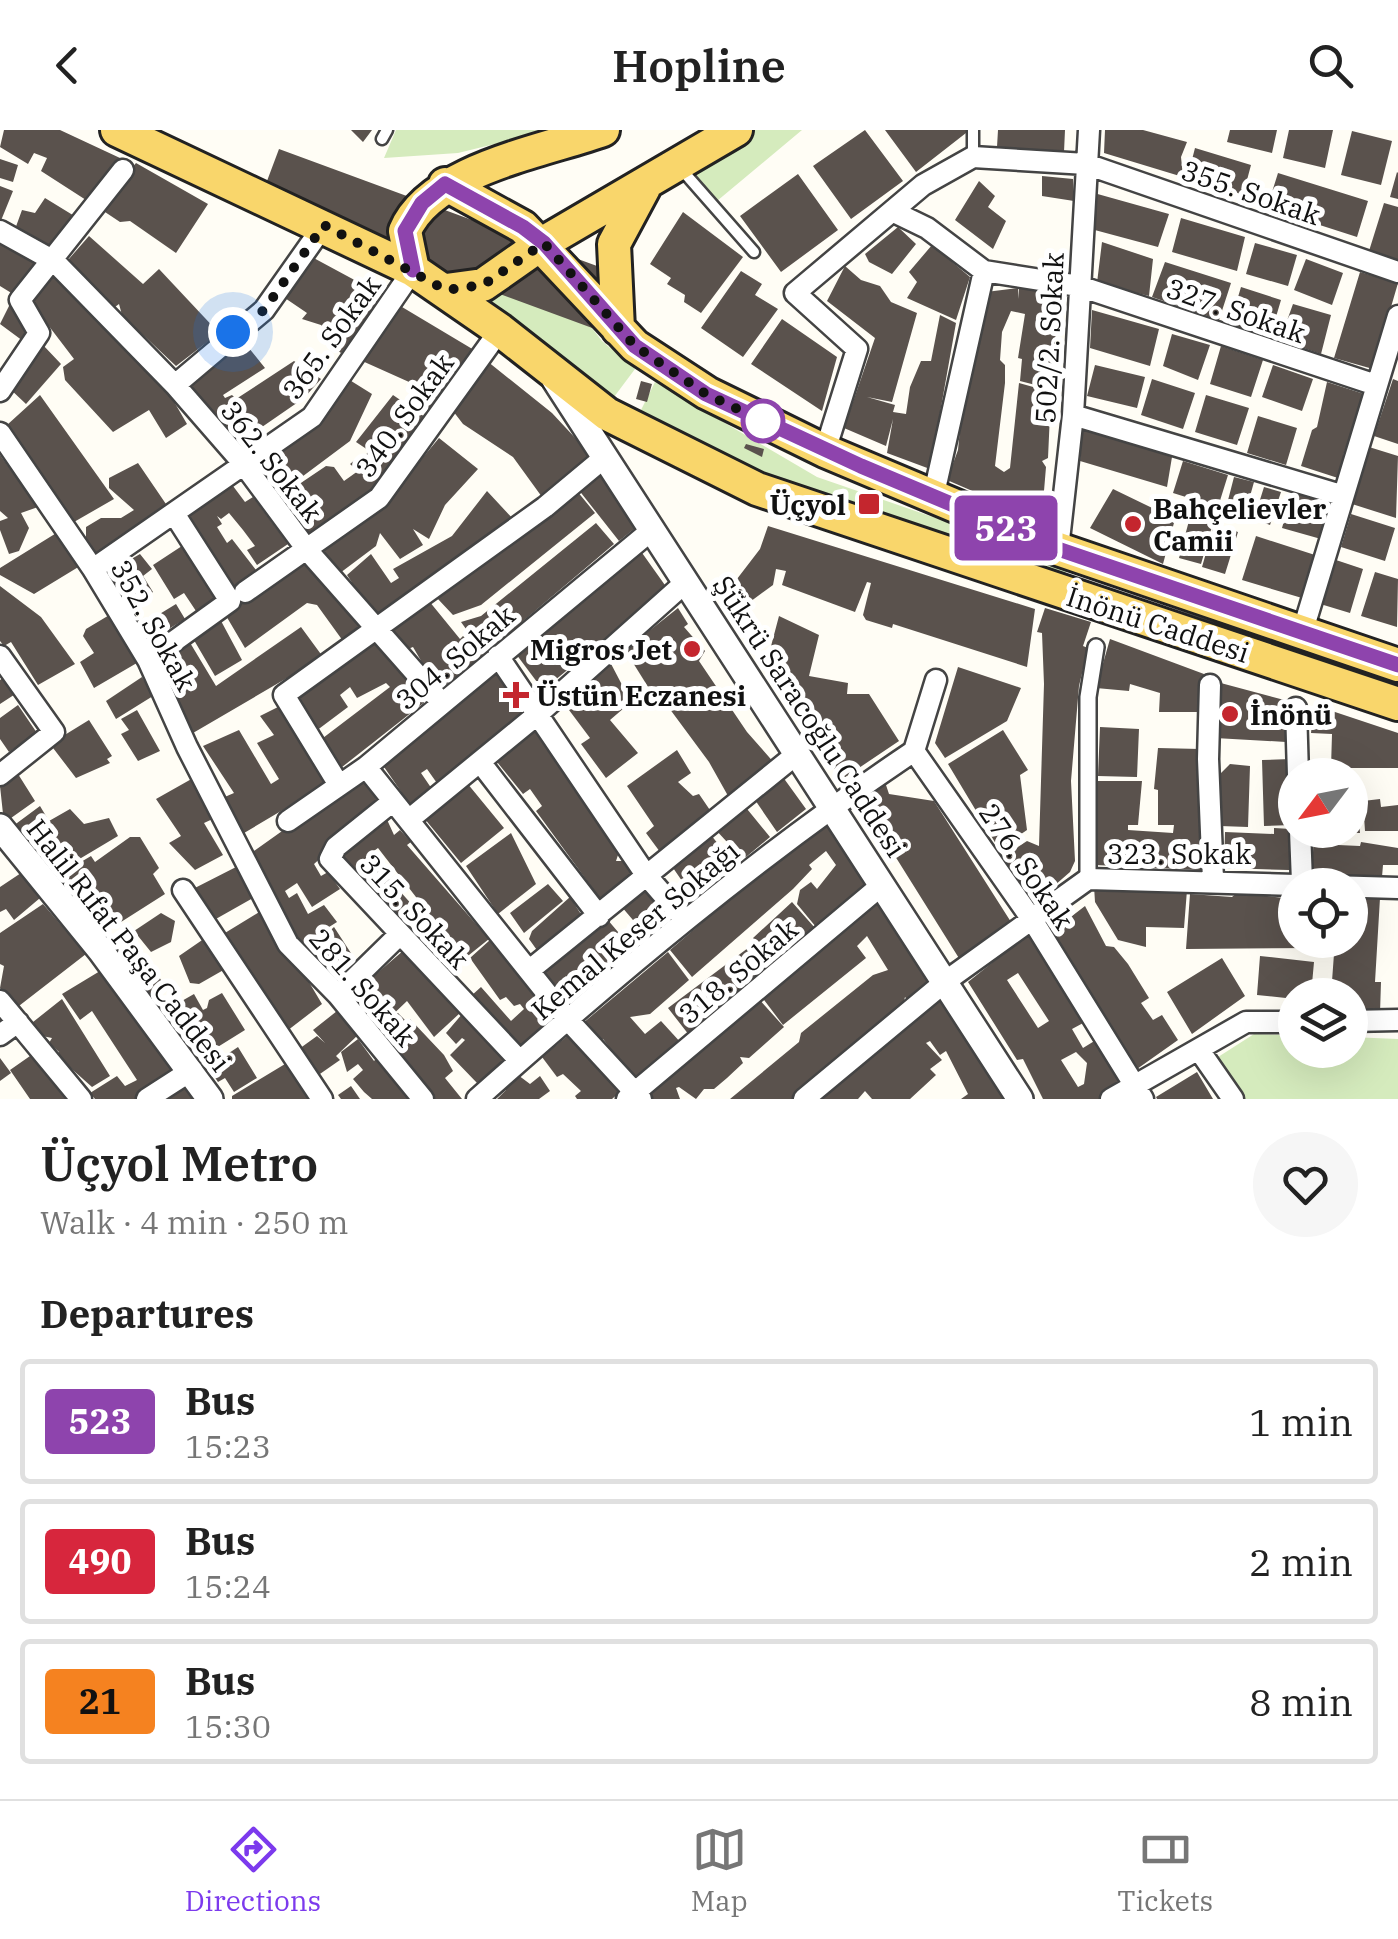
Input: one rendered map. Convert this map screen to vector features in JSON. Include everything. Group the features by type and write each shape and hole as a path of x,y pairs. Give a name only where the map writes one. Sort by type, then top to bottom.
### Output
{"main road":[{"path":"117,130 324,225 410,259"},
{"path":"168,130 250,184 410,259"},
{"path":"410,259 405,231 412,216 445,184 603,130"},
{"path":"446,290 483,285 544,243 644,188 677,163 736,130"},
{"name":"İnönü Caddesi","path":"445,184 499,210 544,243 618,329 706,394 933,498 1058,549 1398,665"},
{"path":"618,329 614,244 644,188"},
{"name":"İnönü Caddesi","path":"410,259 607,414 757,489 1398,704"}],"street":[{"name":"502/2. Sokak","path":"1058,549 1073,416 1089,130"},
{"path":"825,450 856,350 795,293 923,184 973,158"},
{"name":"355. Sokak","path":"973,158 1086,164 1398,272"},
{"path":"0,391 39,332 20,300 54,262 123,170"},
{"path":"894,212 927,228 984,271 933,498"},
{"path":"176,384 264,310 324,225"},
{"name":"362. Sokak","path":"0,231 54,262 176,384 242,462 308,552 442,702"},
{"name":"365. Sokak","path":"93,569 312,417 410,259"},
{"name":"327. Sokak","path":"984,271 1080,286 1376,386"},
{"path":"1303,630 1398,316"},
{"name":"340. Sokak","path":"148,660 308,552 379,498 500,330"},
{"name":"Şükrü Saracoğlu Caddesi","path":"547,368 1020,1099"},
{"path":"1073,416 1342,495"},
{"name":"352. Sokak","path":"0,433 93,569 148,660 187,747 244,852"},
{"path":"339,784 284,695 378,630 605,457"},
{"path":"175,515 237,597"},
{"name":"304. Sokak","path":"288,821 366,767 654,529"},
{"path":"410,818 538,714 687,581"},
{"path":"1088,880 1088,697 1096,646"},
{"path":"0,656 54,732 0,775"},
{"path":"498,656 646,875 684,920"},
{"path":"831,806 914,750 936,680"},
{"path":"1210,685 1208,759 1213,880"},
{"path":"1296,708 1297,758"},
{"name":"276. Sokak","path":"914,750 1033,922 1139,1092"},
{"path":"531,969 798,753"},
{"path":"480,762 598,916"},
{"path":"366,767 634,1097"},
{"name":"315. Sokak","path":"392,802 336,847 330,860 398,936 520,1060"},
{"name":"Kemal Keser Sokağı","path":"477,1099 684,920 831,806"},
{"name":"Halil Rıfat Paşa Caddesi","path":"0,827 192,1070 210,1099"},
{"name":"281. Sokak","path":"244,852 288,944 338,995 424,1099"},
{"name":"323. Sokak","path":"804,1099 946,981 1088,880 1278,881"},
{"name":"318. Sokak","path":"634,1097 883,884"},
{"name":"323. Sokak","path":"1368,886 1398,888"},
{"path":"183,890 322,1099"},
{"path":"349,984 398,936"},
{"path":"0,1000 80,1099"},
{"path":"1368,1021 1398,1020"},
{"path":"0,1035 18,1022"},
{"path":"1111,1099 1139,1092 1246,1022 1278,1022"},
{"path":"1199,1050 1233,1099"},
{"path":"148,1099 192,1070"}],"lane":[{"path":"973,130 973,158"},
{"path":"677,163 754,252"}],"green space":[{"path":"396,130 552,130 458,153 384,158"},
{"path":"741,130 802,130 717,201 690,168"},
{"path":"539,260 602,341 635,369 614,397 489,302"},
{"path":"655,382 817,477 1069,564 1064,577 752,472 638,416"},
{"path":"1254,1034 1278,1035 1278,1068 1368,1068 1368,1038 1398,1039 1398,1099 1243,1099 1215,1059"}],"building":[{"path":"4,130 60,130 120,158 86,200 41,171 47,158 34,153 28,164 0,147"},
{"path":"351,130 372,130 363,142"},
{"path":"865,130 903,181 851,219 813,166"},
{"path":"885,130 966,130 966,133 916,172"},
{"path":"998,130 1065,130 1064,152 997,147"},
{"path":"1105,130 1143,130 1187,142 1181,157 1183,177 1104,153"},
{"path":"1230,130 1277,130 1272,153 1227,142"},
{"path":"1289,130 1333,130 1325,168 1283,158"},
{"path":"1352,131 1392,141 1381,185 1341,175"},
{"path":"1195,148 1251,165 1243,195 1232,191 1225,195 1186,183"},
{"path":"279,149 616,273 595,329 258,205"},
{"path":"0,159 18,165 13,182 0,178"},
{"path":"136,163 208,204 176,253 130,221 120,222 99,208"},
{"path":"1278,173 1368,201 1357,237 1267,208"},
{"path":"1398,173 1398,199 1390,197"},
{"path":"798,174 838,230 781,272 740,216"},
{"path":"1042,176 1073,179 1074,201 1042,196"},
{"path":"979,181 995,196 988,207 1006,221 993,249 955,220"},
{"path":"0,186 13,191 0,223"},
{"path":"1094,193 1169,214 1158,247 1091,229"},
{"path":"45,198 76,217 48,249 14,232 22,210 35,213"},
{"path":"1384,203 1398,207 1398,261 1369,251"},
{"path":"683,212 743,257 701,313 684,302 685,295 667,284 671,278 650,264"},
{"path":"1181,218 1245,237 1237,271 1172,252"},
{"path":"898,227 916,244 892,274 869,262 865,254"},
{"path":"89,236 143,284 159,269 219,333 176,366 122,315 119,304 111,310 68,260"},
{"path":"0,242 42,260 13,294 0,286"},
{"path":"1102,242 1153,259 1149,296 1097,283"},
{"path":"1255,243 1297,255 1288,286 1246,274"},
{"path":"932,245 970,277 956,320 907,298 917,282 909,272"},
{"path":"310,256 386,297 341,353 330,345 335,338 321,325 302,319 307,313 279,294"},
{"path":"1306,259 1343,273 1332,305 1294,290"},
{"path":"1165,262 1231,283 1219,320 1152,297"},
{"path":"845,266 861,280 880,286 891,302 917,313 892,402 867,397 895,405 893,412 906,414 910,387 921,361 931,361 940,315 956,323 930,469 887,453 893,419 886,446 844,428 875,338 827,301"},
{"path":"741,271 762,284 755,295 778,309 743,357 701,328"},
{"path":"1360,272 1398,283 1373,369 1334,358"},
{"path":"56,273 151,371 148,374 169,393 187,424 166,438 149,410 113,432 65,380 63,367 74,359 29,300"},
{"path":"1241,287 1281,300 1270,337 1230,324"},
{"path":"1018,288 1018,299 1019,288 1059,295 1051,389 1020,381 1022,359 1018,358 1025,314 1011,311 1002,332 1000,360 1005,365 1005,383 995,466 1004,472 1010,468 1019,383 1051,392 1048,458 1042,461 1046,467 1042,515 1037,519 947,480 958,450 963,397 986,292"},
{"path":"10,304 32,328 23,341 0,324"},
{"path":"397,304 474,350 431,410 412,394 418,386 360,360"},
{"path":"1293,304 1331,315 1321,354 1280,340"},
{"path":"1092,310 1159,329 1150,366 1090,348"},
{"path":"782,319 837,357 822,411 751,364"},
{"path":"1172,334 1210,345 1198,380 1163,366"},
{"path":"240,337 265,368 223,395 225,398 232,395 236,399 294,361 321,379 304,398 236,445 185,390"},
{"path":"43,345 61,364 26,404 8,387"},
{"path":"1221,346 1263,360 1251,397 1210,384"},
{"path":"487,361 552,413 592,456 542,497 513,457 463,424 453,411"},
{"path":"1095,365 1145,377 1137,408 1087,396"},
{"path":"1273,365 1313,379 1302,411 1262,397"},
{"path":"348,379 372,394 350,441 279,494 257,464 326,415"},
{"path":"1152,379 1195,393 1183,429 1141,415"},
{"path":"1393,379 1398,381 1398,444 1374,436"},
{"path":"641,381 652,384 647,402 636,399"},
{"path":"1327,382 1364,394 1343,456 1346,463 1341,479 1301,466 1312,430 1317,427"},
{"path":"40,395 114,499 74,522 7,425"},
{"path":"393,395 425,417 374,494 309,544 300,533 306,528 283,495 326,466 334,467 344,481 358,471 350,464 362,454 366,456 368,450 356,442"},
{"path":"1206,395 1249,408 1237,445 1195,432"},
{"path":"1258,416 1297,428 1286,465 1247,453"},
{"path":"1082,427 1172,457 1167,487 1080,461"},
{"path":"439,438 478,469 445,505 429,539 413,529 423,545 400,559 380,533 376,546 336,576 319,553 385,503"},
{"path":"746,444 764,449 762,457 744,448"},
{"path":"1369,447 1398,456 1396,518 1352,504"},
{"path":"0,455 38,507 21,513 29,528 19,551 9,554 0,530 0,521 8,518 0,511"},
{"path":"1183,461 1228,475 1218,507 1173,493"},
{"path":"138,463 168,507 94,556 86,546 86,527 101,518 121,518 134,510 109,488 109,478"},
{"path":"603,469 644,521 619,541 578,489"},
{"path":"1234,477 1254,482 1245,514 1226,508"},
{"path":"233,486 245,502 253,497 288,544 257,565 247,550 255,546 243,530 229,513 221,519 217,516 222,524 217,527 227,543 232,539 256,570 267,563 272,570 233,595 181,518"},
{"path":"1264,487 1281,492 1270,525 1254,519"},
{"name":"Bahçelievler Camii","path":"1113,489 1175,519 1163,564 1090,528"},
{"path":"487,491 513,519 377,621 347,575 371,554 391,583 399,578 393,569 452,536"},
{"path":"577,491 595,513 481,605 453,615 437,598"},
{"path":"1292,492 1331,503 1321,539 1282,528"},
{"path":"1351,514 1395,528 1385,561 1341,547"},
{"path":"1190,517 1213,523 1201,564 1179,558"},
{"path":"596,523 614,544 484,654 461,622 481,616"},
{"path":"1214,525 1238,532 1225,574 1202,567"},
{"path":"768,526 1035,609 1027,667 893,624 892,628 866,620 863,615 871,583 867,582 855,612 782,585 786,571 776,569 773,585 739,610 727,592 760,549"},
{"path":"58,532 80,566 34,594 0,575 0,568"},
{"path":"1256,536 1315,555 1302,598 1242,580"},
{"path":"185,544 217,602 198,614 184,593 174,599 153,565"},
{"path":"640,550 667,588 543,690 513,650"},
{"path":"140,554 152,569 143,576 153,592 123,610 102,576"},
{"path":"306,558 340,592 363,629 343,641 317,605 307,603 245,648 225,614"},
{"path":"1330,558 1363,569 1350,613 1317,603"},
{"path":"1375,572 1398,579 1397,627 1361,616"},
{"path":"0,586 41,617 75,664 38,685 11,642 4,646 0,641"},
{"path":"429,601 460,639 463,636 484,657 438,690 413,647 408,649 390,628"},
{"path":"176,604 185,619 149,641 140,626"},
{"path":"678,608 688,624 684,627 705,651 699,661 747,732 776,765 732,803 709,762 655,689 650,690 625,650"},
{"path":"1045,608 1091,622 1083,646 1088,648 1079,686 1071,781 1075,861 1070,872 1031,906 1000,859 1027,841 1039,846 1044,684 1042,633 1037,632"},
{"path":"111,614 142,660 94,688 80,662 94,653 83,636 86,629"},
{"path":"779,616 819,635 809,676 848,683 847,694 869,694 899,741 841,780 786,685 780,689 766,665"},
{"path":"220,619 242,660 215,676 191,635"},
{"path":"301,627 323,657 193,733 154,664 189,641 216,686"},
{"path":"1110,639 1204,674 1200,712 1159,712 1160,693 1130,684 1129,691 1096,688"},
{"path":"379,641 426,701 337,771 319,741 390,687 386,683 357,698 350,687 340,695 348,707 316,731 292,695"},
{"path":"609,660 631,702 610,720 638,753 606,778 581,744 590,738 560,698"},
{"path":"497,667 526,713 439,786 427,769 421,773 434,792 411,806 382,764"},
{"path":"958,667 1021,688 1007,721 945,758 935,743"},
{"path":"8,674 20,691 0,704 0,680"},
{"path":"142,677 153,696 116,719 106,701"},
{"path":"1217,682 1288,701 1286,742 1215,738"},
{"path":"18,705 37,733 9,752 0,739 0,718"},
{"path":"282,705 330,782 239,836 220,799 234,793 203,746 239,730 271,784 279,779 257,743 274,735 260,716"},
{"path":"1314,705 1398,733 1398,768 1368,768 1368,758 1331,758 1332,734 1311,733"},
{"path":"137,710 160,751 138,761 121,734 129,730 121,719"},
{"path":"89,720 112,756 107,759 110,763 76,778 50,744"},
{"path":"531,724 619,852 616,861 623,861 632,872 629,882 604,904 536,811 542,806 530,789 523,794 493,757"},
{"path":"1100,727 1139,729 1137,777 1098,776"},
{"path":"1003,730 1028,770 1020,775 1027,830 999,849 948,764"},
{"path":"1158,748 1200,749 1200,870 1095,865 1097,781 1142,781 1138,825 1128,825 1128,830 1173,833 1174,825 1158,825 1158,790 1154,789"},
{"path":"677,750 691,773 678,782 693,796 699,794 714,816 663,856 646,833 654,826 627,786"},
{"path":"1278,759 1278,826 1264,826 1262,760"},
{"path":"1230,764 1250,766 1248,827 1220,826 1220,774"},
{"path":"780,773 806,809 777,832 753,797"},
{"path":"18,774 35,801 4,823 0,786"},
{"path":"361,775 380,805 314,864 321,876 328,872 340,889 312,907 297,883 285,891 289,898 297,893 308,914 324,905 337,922 299,946 247,856"},
{"path":"883,776 889,794 934,801 1011,922 962,963 895,856 849,797"},
{"path":"195,777 217,817 204,823 223,855 195,870 169,843 181,836 156,799"},
{"path":"467,783 504,828 461,863 424,818"},
{"path":"1380,799 1381,807 1398,805 1398,831 1368,831 1368,800"},
{"path":"743,804 770,837 746,857 739,855 715,829"},
{"path":"40,806 49,821 70,809 84,824 109,818 118,836 56,873 13,826"},
{"path":"384,813 394,835 400,830 411,842 407,845 489,939 464,959 378,848 371,853 383,868 359,887 333,855"},
{"path":"827,816 873,880 816,927 797,904 800,890 811,882 817,889 836,865 826,851 809,865 812,869 793,889 692,977 670,950"},
{"path":"1274,828 1278,828 1278,848 1290,848 1289,868 1224,868 1225,832 1274,834"},
{"path":"511,833 536,884 498,914 466,866"},
{"path":"711,835 726,854 714,865 722,875 693,897 669,862"},
{"path":"130,837 140,837 159,868 153,874 165,894 99,936 49,881 91,856 95,862"},
{"path":"1368,843 1398,848 1398,865 1383,865 1382,877 1368,877 1368,868 1312,868 1313,848 1368,848"},
{"path":"238,866 253,898 207,924 187,892"},
{"path":"382,871 414,907 396,920 368,885"},
{"path":"21,873 40,898 14,920 6,909 0,912 0,887"},
{"path":"644,883 668,921 651,933 644,933 621,906"},
{"path":"548,884 563,901 524,933 510,913"},
{"path":"1094,886 1187,890 1184,928 1146,927 1146,947 1118,940 1095,902"},
{"path":"880,893 938,981 910,1003 905,997 902,1009 794,1099 730,1099 799,1042 801,1033 873,975 888,970 867,936 857,946 866,958 783,1025 761,996"},
{"path":"1237,893 1278,897 1278,948 1186,949 1190,894 1232,897"},
{"path":"570,897 584,919 539,953 529,939 532,931"},
{"path":"1368,898 1380,898 1375,982 1381,982 1380,1013 1368,1013 1368,978 1332,978 1334,958 1368,958"},
{"path":"792,902 815,928 742,986 743,991 729,999 724,993 723,1005 689,1035 668,1008 756,942 753,938"},
{"path":"43,904 86,954 15,1009 0,988 4,966 0,964 0,933"},
{"path":"1085,906 1106,946 1114,947 1149,998 1141,1003 1153,1020 1162,1015 1178,1040 1137,1069 1050,933"},
{"path":"261,911 290,961 300,967 322,1004 283,1034 220,936"},
{"path":"161,913 175,921 171,942 151,952 134,931"},
{"path":"607,919 635,952 590,983 592,987 571,1005 540,969"},
{"path":"334,927 360,967 338,985 314,946"},
{"path":"1028,934 1085,1022 1072,1029 1083,1048 1096,1040 1126,1085 1104,1099 1043,1099 1023,1059 1017,1060 968,982","holes":["1018,973 1049,1021 1038,1028 1007,980","1076,1052 1087,1063 1084,1084 1078,1087 1061,1060"]},
{"path":"208,936 227,968 199,984 190,983 179,956"},
{"path":"490,940 559,1021 522,1053 471,996 481,987 511,1021 524,1009 520,1004 514,1006 506,997 500,1000 470,958"},
{"path":"139,947 167,989 152,1000 119,960"},
{"path":"404,950 460,1013 434,1037 407,1001 384,1023 369,1008 360,1017 346,1000"},
{"path":"668,952 689,980 650,1014 630,1017 645,1034 661,1021 682,1044 636,1082 603,1039 600,1041 583,1023"},
{"path":"1260,956 1314,962 1313,978 1278,978 1278,997 1257,995"},
{"path":"1222,958 1245,996 1192,1034 1167,992"},
{"path":"105,968 185,1069 138,1099 95,1099 90,1093 117,1076 125,1086 137,1080 92,1011 80,1020 62,994"},
{"path":"222,993 245,1030 200,1058 166,1010 194,994 203,1010 209,1000"},
{"path":"945,995 1012,1099 961,1099 968,1094 946,1051 940,1055 930,1041 926,1043 942,1060 930,1069 936,1075 910,1099 872,1099 865,1091 858,1099 820,1099"},
{"path":"758,998 784,1027 749,1058 740,1057 743,1063 727,1078 714,1089 704,1089 696,1099 679,1087 676,1088 680,1099 645,1099 642,1093"},
{"path":"62,999 110,1076 92,1087 56,1055 59,1052 49,1043 52,1038 37,1035 28,1026"},
{"path":"337,1011 358,1035 336,1056 340,1060 317,1076 299,1049 317,1036 325,1043 313,1030"},
{"path":"398,1013 407,1022 410,1019 444,1055 453,1071 445,1078 462,1099 435,1099 374,1033"},
{"path":"463,1013 507,1061 478,1084 450,1055 465,1040 462,1038 456,1044 446,1033"},
{"path":"571,1033 622,1090 612,1099 577,1099 575,1096 581,1091 563,1074 557,1077 542,1057"},
{"path":"358,1039 374,1061 378,1057 399,1088 413,1099 372,1099 364,1092 353,1079 363,1070 358,1064 347,1072 341,1052"},
{"path":"238,1047 257,1078 234,1092 225,1078 218,1082 208,1067"},
{"path":"30,1056 66,1099 30,1099 10,1070"},
{"path":"0,1058 11,1073 0,1081"},
{"path":"290,1061 313,1099 232,1099 232,1096"},
{"path":"1197,1072 1213,1099 1157,1099 1156,1097"},
{"path":"518,1075 530,1084 540,1076 550,1091 539,1099 497,1099 506,1090 506,1082"},
{"path":"191,1078 204,1099 158,1099"},
{"path":"351,1086 360,1099 341,1099 338,1095"}],"bus line":[{"name":"523","path":"413,270 405,231 422,203 445,184 499,210 544,243 635,346 706,394 933,498 1058,549 1398,665"}],"place":[{"name":"Üçyol","path":"869,504"},
{"name":"Bahçelievler Camii","path":"1133,524"},
{"name":"Migros Jet","path":"692,649"},
{"name":"Üstün Eczanesi","path":"516,695"},
{"name":"İnönü","path":"1230,714"}],"route":[{"path":"233,332 264,310 324,225 446,290 475,289 544,243 635,346 706,394 766,422 763,421"}]}
